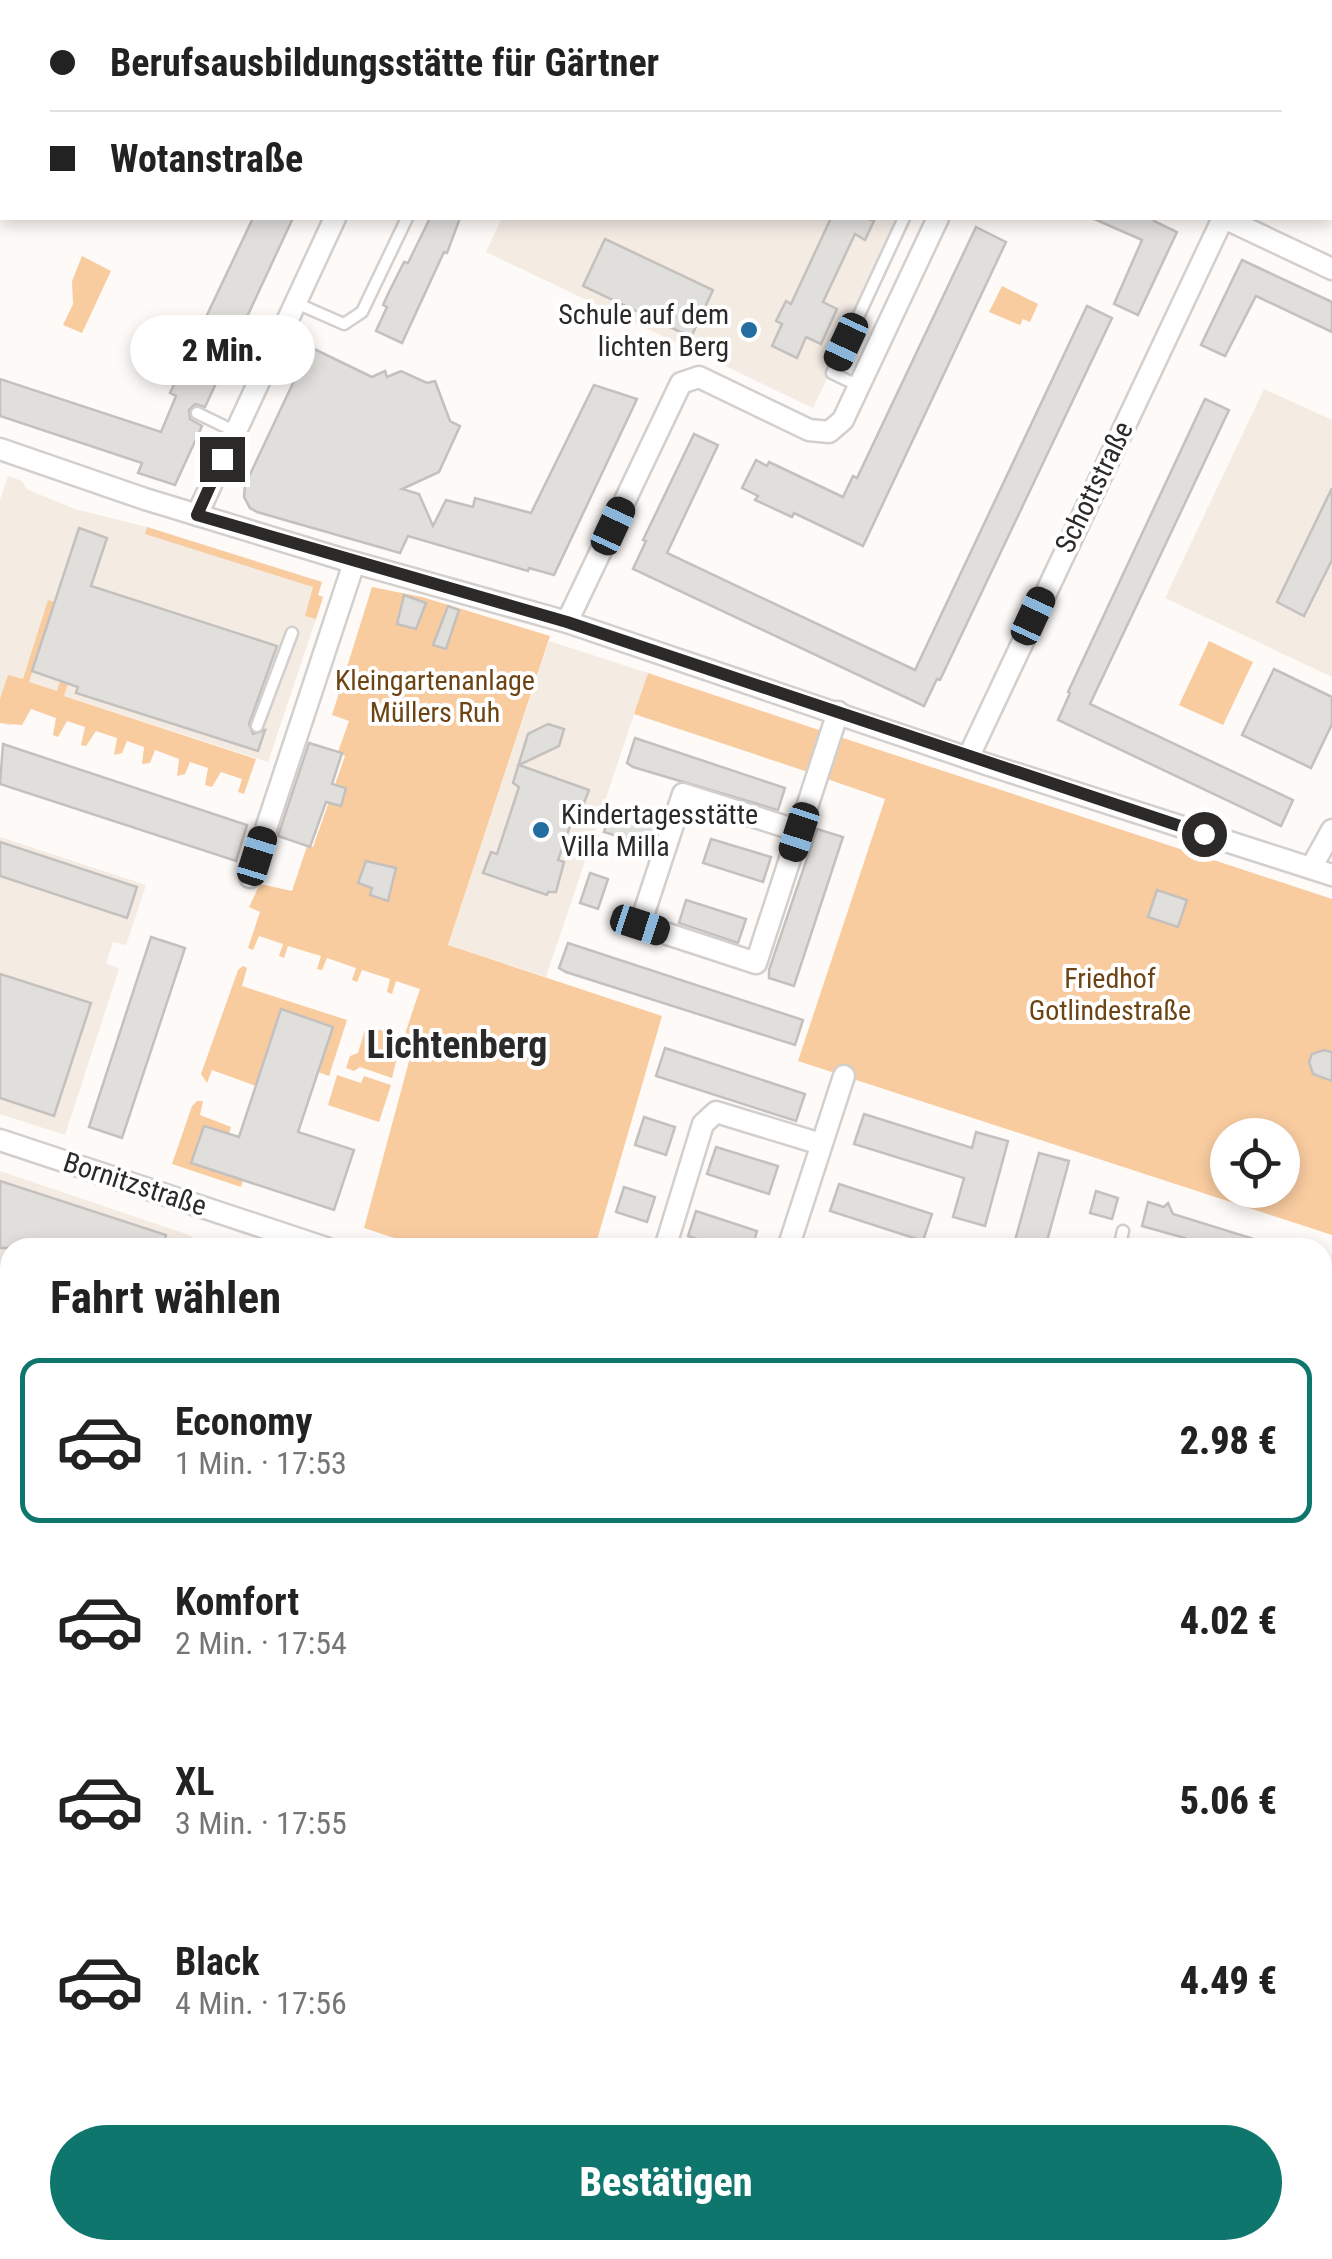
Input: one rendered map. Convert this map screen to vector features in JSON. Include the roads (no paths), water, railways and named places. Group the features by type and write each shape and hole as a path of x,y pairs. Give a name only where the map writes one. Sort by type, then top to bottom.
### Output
{"street":[{"path":"197,515 334,220"},
{"path":"567,622 681,383 699,377 809,430 829,432 843,420 937,220"},
{"name":"Schottstraße","path":"968,758 1222,220"},
{"path":"1227,220 1332,270"},
{"path":"0,449 354,563 567,622 968,758 1332,875"},
{"path":"250,877 354,563"},
{"path":"799,832 683,794 640,925 756,963 799,832 838,712"},
{"path":"1311,868 1332,830"},
{"path":"791,1238 844,1076"},
{"path":"668,1238 704,1124 716,1112 821,1144"},
{"name":"Bornitzstraße","path":"0,1140 296,1238"}],"lane":[{"path":"295,303 344,324 362,312 406,220"},
{"path":"859,386 832,373 903,220"},
{"path":"197,413 234,431"},
{"path":"257,726 292,633"},
{"path":"1121,1238 1123,1231"}],"place":[{"name":"Schule auf dem lichten Berg","path":"749,330"},
{"name":"Kindertagesstätte Villa Milla","path":"541,830"}],"district":[{"name":"Lichtenberg","path":"457,1045"}],"park label":[{"name":"Kleingartenanlage Müllers Ruh","path":"435,696"},
{"name":"Friedhof Gotlindestraße","path":"1110,994"}]}
